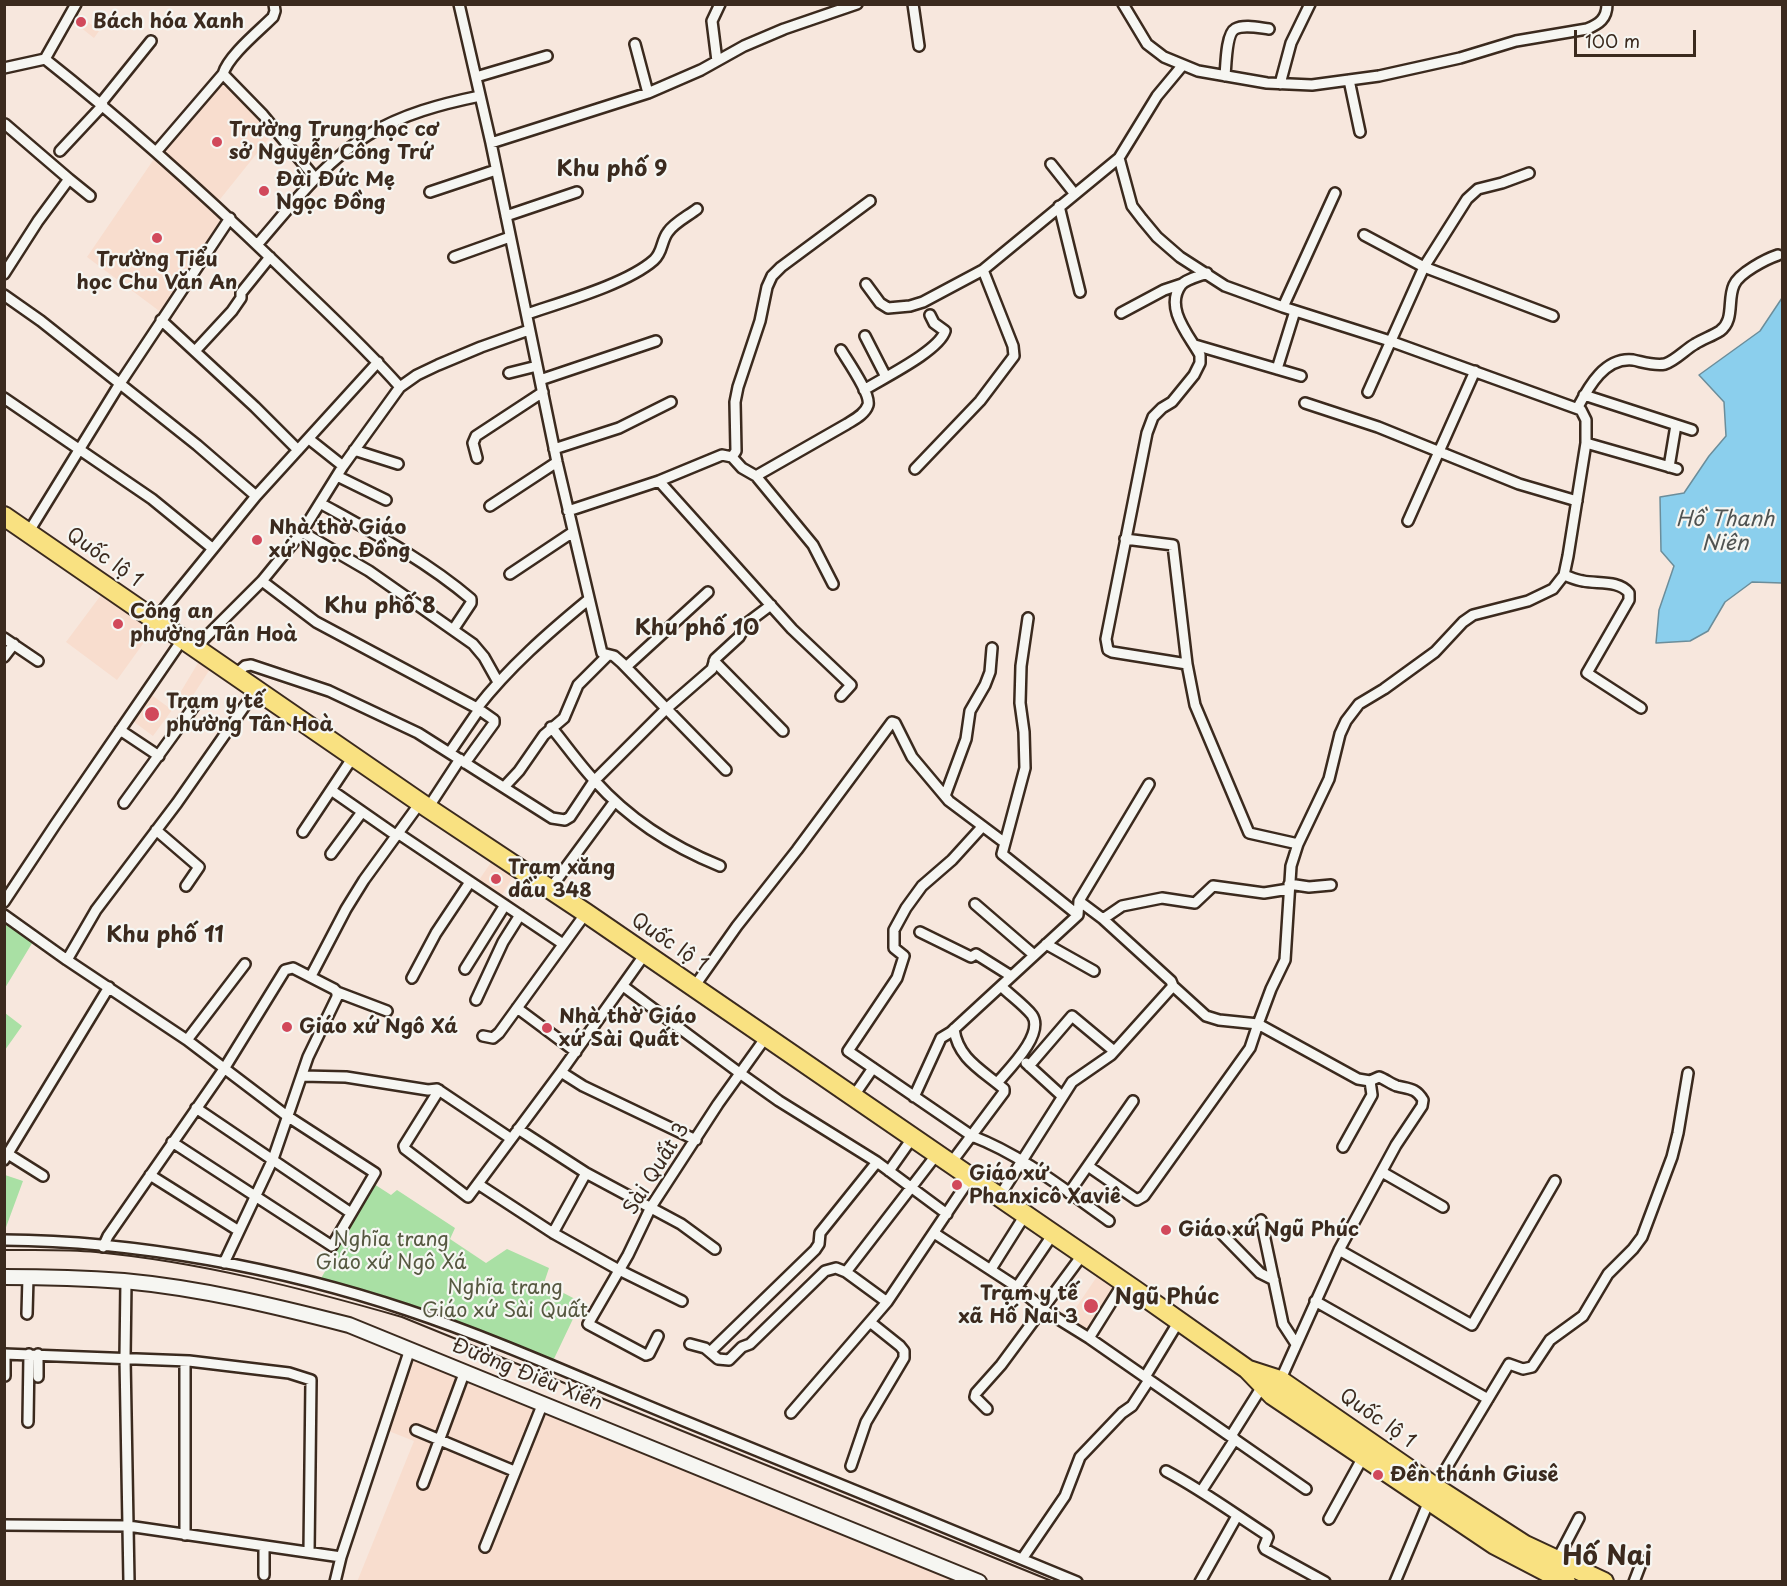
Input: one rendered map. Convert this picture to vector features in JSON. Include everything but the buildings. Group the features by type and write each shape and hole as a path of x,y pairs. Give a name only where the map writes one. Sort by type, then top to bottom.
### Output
{"highway":[{"name":"Quốc lộ 1","path":"4,516 424,806 586,913 1432,1494 1495,1545 1566,1581"},
{"name":"Quốc lộ 1","path":"1271,1384 1363,1457 1525,1545 1604,1581"}],"street":[{"path":"4,68 45,59 76,4"},
{"path":"156,152 223,74 225,67 273,17 274,4"},
{"path":"717,61 712,21 720,4"},
{"path":"913,4 919,46"},
{"path":"1123,4 1147,44 1164,57 1182,66 1225,76 1280,84 1312,85 1379,76 1460,58 1516,41 1587,29 1603,20 1607,12 1607,4"},
{"path":"1280,84 1291,44 1310,4"},
{"path":"462,5 554,449 602,653 614,656 626,666 726,770"},
{"path":"491,143 648,93 744,46 851,6"},
{"path":"1225,76 1230,33 1234,29 1243,27 1269,29"},
{"path":"60,151 102,104 151,41"},
{"path":"635,44 648,93"},
{"path":"476,77 547,56"},
{"path":"45,59 102,104 230,218 378,362 400,387"},
{"path":"866,284 880,303 888,308 899,308 922,302 983,270 1119,158 1157,96 1182,66"},
{"path":"223,74 263,115 315,178"},
{"path":"1349,80 1360,132"},
{"path":"257,245 315,178 367,136 399,119 426,109 480,96"},
{"path":"5,123 90,196"},
{"path":"1088,1166 1137,1200 1144,1196 1250,1048 1271,989 1285,960 1291,866 1298,844 1329,779 1340,734 1346,721 1359,705 1435,652 1463,622 1473,615 1538,597 1553,589 1564,575 1586,443 1586,420 1578,407 1225,286 1172,250 1142,219 1132,206 1119,158"},
{"path":"1051,164 1074,193"},
{"path":"430,192 496,170"},
{"path":"1368,392 1424,267 1463,206 1478,189 1529,173"},
{"path":"4,274 38,221 69,179"},
{"path":"506,216 577,192"},
{"path":"1283,307 1335,193"},
{"path":"732,457 736,451 735,402 738,387 772,276 870,201"},
{"path":"1059,206 1080,292"},
{"path":"527,314 598,289 634,273 654,260 661,251 670,229 697,209"},
{"path":"28,533 119,384 230,218"},
{"path":"1364,235 1424,267 1553,316"},
{"path":"454,257 510,237"},
{"path":"1578,407 1596,378 1610,364 1631,360 1656,364 1667,363 1718,332 1729,321 1734,283 1739,277 1762,262 1778,255"},
{"path":"195,351 241,300 241,293 270,257"},
{"path":"915,469 980,401 1014,356 1013,346 983,270"},
{"path":"1121,313 1164,290 1207,273"},
{"path":"1182,284 1174,303 1176,312 1200,355 1200,363 1194,375 1172,402 1154,417 1147,433 1106,639 1108,650 1112,652 1187,664"},
{"path":"6,299 41,321 197,445 256,496"},
{"path":"1277,369 1295,311"},
{"path":"864,390 923,354 943,337 945,331 934,323 930,315"},
{"path":"161,320 298,450"},
{"path":"4,902 120,730 188,644 262,581 302,532 343,465 400,387 417,375 438,365 529,330"},
{"path":"865,336 886,377"},
{"path":"540,380 656,341"},
{"path":"1195,345 1301,376"},
{"path":"756,476 861,415 868,405 868,398 841,350"},
{"path":"154,621 256,496 378,362"},
{"path":"509,373 537,366"},
{"path":"1408,521 1475,371"},
{"path":"477,458 473,442 476,436 543,392"},
{"path":"1584,395 1692,430"},
{"path":"4,398 152,499 212,548"},
{"path":"554,449 619,428 671,402"},
{"path":"1305,403 1378,427 1519,484 1577,501"},
{"path":"1586,443 1673,468 1676,425"},
{"path":"309,439 343,465"},
{"path":"354,450 398,464"},
{"path":"568,511 659,481 722,455 732,457 742,468 756,476 813,545 833,584"},
{"path":"490,506 557,462"},
{"path":"337,476 386,500"},
{"path":"659,481 792,629 851,685 841,696"},
{"path":"320,503 443,575 471,599 471,603 453,630"},
{"path":"302,532 369,571 473,644 484,657 498,682"},
{"path":"510,574 573,532"},
{"path":"1125,539 1173,545 1187,664 1195,705 1249,833 1298,844"},
{"path":"1564,575 1581,581 1625,587 1629,593 1629,600 1587,673 1641,708"},
{"path":"262,581 316,622 495,722 398,835 364,880 311,976"},
{"path":"626,666 708,592"},
{"path":"450,752 498,682 545,636 588,600"},
{"path":"235,675 245,666 251,665 329,692 418,733 505,786 552,818 565,820 570,817 594,781 666,709 712,669 714,661 739,637 747,623 771,605"},
{"path":"1028,618 1021,666 1020,704 1024,732 1025,768 1002,854 1077,915"},
{"path":"4,638 38,661"},
{"path":"4,657 14,644"},
{"path":"945,796 966,739 970,711 986,685 990,672 992,648"},
{"path":"505,786 519,771 551,727 564,718 578,685 608,655"},
{"path":"714,661 783,731"},
{"path":"67,960 96,910 256,690"},
{"path":"124,804 195,705"},
{"path":"694,987 737,926 892,722 895,723 912,757 945,796 1005,843"},
{"path":"551,727 594,781 615,801 670,843 720,866"},
{"path":"120,730 159,756"},
{"path":"303,832 353,757"},
{"path":"914,1097 941,1038 954,1029 1077,915 1079,901 1149,784"},
{"path":"331,790 563,944"},
{"path":"550,889 615,801"},
{"path":"331,854 362,812"},
{"path":"982,827 952,860 922,886 895,927 894,948 904,956 900,972 848,1051 972,1136 993,1144 1021,1161 1109,1221"},
{"path":"156,830 199,867 186,886"},
{"path":"412,978 436,933 470,882"},
{"path":"1103,919 1122,906 1162,898 1195,903 1213,886 1264,894 1289,886 1331,885"},
{"path":"1079,901 1103,919 1166,976 1173,986 1206,1016 1219,1020 1258,1024 1358,1079 1370,1081 1379,1077 1383,1078 1395,1085 1413,1089 1423,1100 1422,1106 1395,1145 1339,1250 1296,1344 1233,1438 1202,1490"},
{"path":"975,904 1034,955"},
{"path":"465,969 505,905"},
{"path":"483,1036 493,1038 495,1036 586,913"},
{"path":"4,915 187,1040 287,1116 375,1173 332,1246 172,1142"},
{"path":"476,1000 503,942 520,915"},
{"path":"920,932 971,957 976,954 1011,976"},
{"path":"1046,944 1094,971"},
{"path":"439,1090 404,1146 468,1197 576,1052 645,954"},
{"path":"187,1040 245,964"},
{"path":"103,1247 108,1236 224,1069 285,970 293,968 334,988 337,992 387,1011"},
{"path":"623,986 779,1101 877,1162 947,1214"},
{"path":"997,1083 1019,1056 1036,1029 1033,1017 1000,986"},
{"path":"999,1197 1072,1082 1114,1052 1173,986"},
{"path":"43,1176 6,1157 109,987"},
{"path":"224,1263 273,1159 308,1057 337,997 337,992"},
{"path":"517,1008 576,1052"},
{"path":"1029,1066 1072,1017 1114,1052"},
{"path":"846,1272 912,1188 972,1136 1004,1092 997,1083 962,1054 955,1039 954,1029"},
{"name":"Sài Quất 3","path":"658,1336 646,1355 588,1326 589,1319 628,1255 651,1207 718,1104 766,1037"},
{"path":"1029,1042 1041,1052"},
{"path":"1019,1056 1062,1096"},
{"path":"853,1096 873,1068"},
{"path":"561,1072 583,1086 696,1140"},
{"path":"1395,1581 1432,1494 1509,1364 1523,1369 1532,1367 1550,1340 1579,1321 1608,1274 1638,1243 1672,1157 1688,1074"},
{"path":"302,1076 346,1077 439,1090 510,1138"},
{"path":"1342,1147 1372,1095 1370,1081"},
{"path":"1069,1193 1133,1101"},
{"path":"196,1108 351,1213"},
{"path":"518,1129 586,1173 681,1224 715,1249"},
{"path":"889,1171 913,1137"},
{"path":"710,1352 815,1250 819,1244 820,1233 877,1162"},
{"path":"1382,1172 1443,1207"},
{"path":"554,1233 586,1173"},
{"path":"150,1175 239,1231"},
{"path":"791,1413 887,1302 971,1178"},
{"path":"1339,1250 1472,1324 1555,1181"},
{"path":"478,1184 554,1233 619,1270 682,1301"},
{"path":"991,1269 1025,1215"},
{"path":"1261,1220 1283,1324 1296,1344"},
{"path":"934,1233 991,1269 1042,1308 1089,1338 1306,1489"},
{"path":"1017,1287 1053,1234"},
{"path":"1223,1235 1260,1273 1274,1280"},
{"path":"4,1240 145,1251 224,1263 351,1294 434,1319 1077,1581"},
{"path":"987,1409 975,1397 976,1393 1000,1365 1083,1254"},
{"path":"690,1344 710,1352 718,1359 729,1360 742,1347 750,1344 825,1271 836,1268 846,1272 887,1302"},
{"name":"Đường Điều Xiển","path":"4,1276 126,1281 225,1296 349,1325 979,1581"},
{"path":"27,1314 28,1277"},
{"path":"126,1281 129,1581"},
{"path":"1089,1338 1124,1282"},
{"path":"1315,1301 1488,1400"},
{"path":"1022,1559 1065,1496 1080,1457 1122,1413 1132,1406 1179,1321"},
{"path":"851,1467 866,1422 904,1358 904,1351 900,1346 870,1322"},
{"path":"334,1581 410,1349"},
{"path":"4,1376 5,1354 33,1354 185,1361 289,1373 311,1380 309,1552"},
{"path":"33,1354 38,1377"},
{"path":"28,1422 33,1354"},
{"path":"185,1361 185,1534"},
{"path":"423,1484 465,1371"},
{"path":"485,1547 543,1403"},
{"path":"416,1430 514,1471"},
{"path":"1329,1519 1363,1457"},
{"path":"1166,1471 1202,1490 1267,1535 1265,1550 1325,1581"},
{"path":"1200,1581 1238,1516"},
{"path":"1557,1560 1579,1518"},
{"path":"4,1525 128,1526 341,1557"},
{"path":"264,1546 264,1575"},
{"path":"1634,1581 1642,1561"}],"shaded area":[{"name":"Bách hóa Xanh","path":"75,11 99,31 94,38 70,19"},
{"name":"Trường Trung học cơ sở Nguyễn Công Trứ","path":"224,79 274,132 217,203 160,152"},
{"name":"Trường Tiểu học Chu Văn An","path":"156,156 226,219 162,313 87,257"},
{"path":"104,591 155,627 117,680 66,642"},
{"path":"201,658 212,666 190,700 180,693"},
{"name":"Trạm y tế phường Tân Hoà","path":"149,693 172,710 153,736 130,719"},
{"name":"Trạm xăng dầu 348","path":"494,858 516,872 500,898 477,883"},
{"name":"Trạm y tế xã Hố Nai 3","path":"1100,1272 1119,1285 1089,1334 1067,1321"},
{"path":"412,1354 966,1582 357,1582 414,1441 386,1430"}],"green space":[{"path":"5,919 34,940 5,988"},
{"path":"5,1013 22,1026 5,1050"},
{"path":"4,1175 23,1181 5,1230"},
{"path":"374,1184 391,1195 397,1190 455,1228 450,1239 486,1263 507,1249 549,1268 544,1283 581,1302 552,1363 319,1282"}],"water":[{"name":"Hồ Thanh Niên","path":"1782,298 1782,583 1752,582 1725,602 1708,631 1690,641 1656,643 1659,610 1674,566 1661,551 1660,497 1684,493 1709,456 1726,436 1724,402 1699,375 1760,331"}],"railway":[{"path":"4,1250 85,1251 173,1262 288,1286 402,1317 1054,1582"}],"place":[{"name":"Bách hóa Xanh","path":"81,22"},
{"name":"Trường Trung học cơ sở Nguyễn Công Trứ","path":"217,142"},
{"name":"Đài Đức Mẹ Ngọc Đồng","path":"264,191"},
{"name":"Trường Tiểu học Chu Văn An","path":"157,238"},
{"name":"Nhà thờ Giáo xứ Ngọc Đồng","path":"257,540"},
{"name":"Công an phường Tân Hoà","path":"118,624"},
{"name":"Trạm y tế phường Tân Hoà","path":"152,714"},
{"name":"Trạm xăng dầu 348","path":"496,879"},
{"name":"Giáo xứ Ngô Xá","path":"287,1027"},
{"name":"Nhà thờ Giáo xứ Sài Quất","path":"547,1028"},
{"name":"Giáo xứ Phanxicô Xaviê","path":"957,1185"},
{"name":"Giáo xứ Ngũ Phúc","path":"1166,1230"},
{"name":"Trạm y tế xã Hố Nai 3","path":"1091,1306"},
{"name":"Đền thánh Giusê","path":"1378,1475"}],"district":[{"name":"Khu phố 9","path":"612,170"},
{"name":"Khu phố 8","path":"380,607"},
{"name":"Khu phố 10","path":"697,629"},
{"name":"Khu phố 11","path":"165,936"},
{"name":"Ngũ Phúc","path":"1167,1298"},
{"name":"Hố Nai","path":"1607,1558"}],"park label":[{"name":"Nghĩa trang Giáo xứ Ngô Xá","path":"391,1252"},
{"name":"Nghĩa trang Giáo xứ Sài Quất","path":"505,1300"}]}
